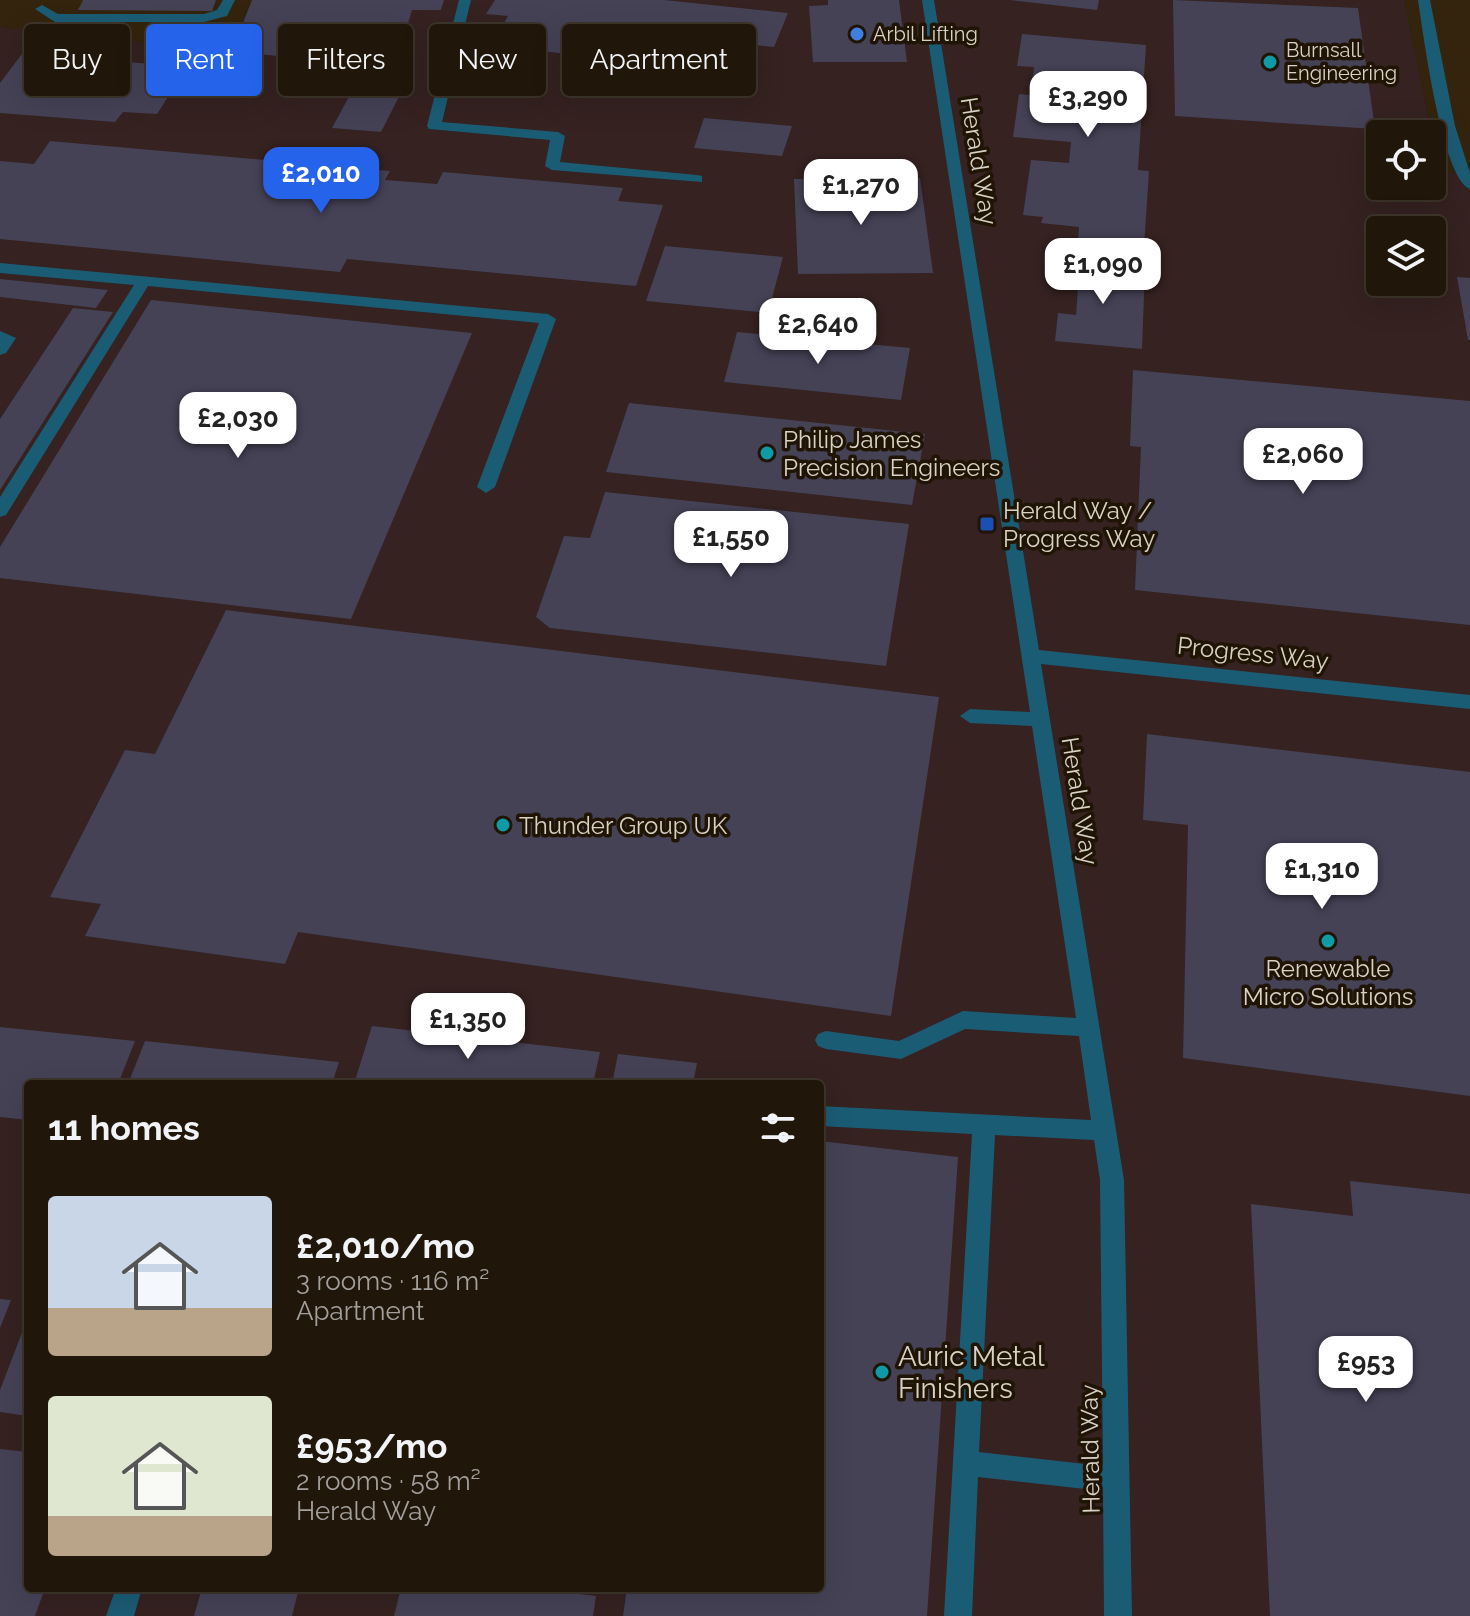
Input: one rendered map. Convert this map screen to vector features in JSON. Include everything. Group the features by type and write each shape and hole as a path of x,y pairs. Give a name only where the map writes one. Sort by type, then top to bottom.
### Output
{"street":[{"path":"465,0 434,126 558,136 552,166 697,179"},
{"name":"Herald Way","path":"928,0 1112,1180 1118,1616"},
{"path":"1424,0 1449,127 1462,173 1470,185"},
{"path":"42,9 55,18 204,18 222,13 227,1"},
{"path":"0,268 548,319 486,487"},
{"path":"0,511 144,281"},
{"path":"0,336 8,338 0,350"},
{"name":"Progress Way","path":"1031,656 1470,702"},
{"path":"970,716 1041,720"},
{"path":"826,1040 901,1050 963,1020 1090,1028"},
{"path":"824,1116 1105,1131"},
{"path":"958,1616 984,1124"},
{"path":"966,1463 1116,1480"}],"shaded area":[{"path":"0,0 251,0 242,24 146,24 146,42 130,41 130,24 24,24 24,29 0,27"},
{"path":"251,0 1404,0 1429,120 1366,120 1366,200 1446,200 1446,172 1470,174 1470,1616 0,1616 0,27 24,29 24,96 130,96 130,41 146,42 146,96 262,96 262,24 242,24"},
{"path":"1404,0 1470,0 1470,174 1446,172 1446,120 1429,120"}],"building":[{"path":"83,0 216,0 212,11 78,10"},
{"path":"252,0 444,0 441,10 412,10 408,24 278,24 277,56 262,54 262,24 243,24"},
{"path":"495,0 664,0 788,13 774,47 756,45 756,24 562,24 562,53 546,52 546,24 503,24 508,16 486,14"},
{"name":"Arbil Lifting","path":"828,0 899,0 907,62 813,62 809,6 828,5"},
{"path":"1010,0 1099,0 1097,10"},
{"name":"Burnsall Engineering","path":"1173,0 1358,8 1374,120 1366,120 1366,128 1175,116"},
{"path":"1022,34 1146,45 1138,170 1149,171 1144,247 1078,241 1079,227 1041,223 1043,217 1023,215 1031,160 1069,163 1071,142 1013,137 1019,94 1089,100 1091,81 1033,76 1034,67 1017,66"},
{"path":"24,51 24,96 130,96 130,62 146,64 146,96 168,96 157,114 123,112 115,122 0,113 0,83"},
{"path":"349,96 399,96 381,132 332,128"},
{"path":"704,118 792,126 782,156 694,148"},
{"path":"50,141 390,171 385,180 437,184 443,172 623,188 618,201 663,205 636,286 347,259 340,272 0,239 0,161 34,164"},
{"path":"920,178 933,273 798,274 794,179"},
{"path":"665,246 783,257 768,313 646,301"},
{"path":"1062,261 1145,269 1142,349 1055,341 1058,313 1076,315 1078,288 1059,287"},
{"path":"1457,277 1470,278 1470,340 1468,340"},
{"path":"0,279 108,290 96,308 0,297"},
{"path":"151,300 472,333 351,619 0,578 0,547"},
{"path":"73,308 113,312 0,490 0,419"},
{"path":"737,332 910,348 901,400 724,382"},
{"path":"1133,370 1470,401 1470,625 1135,590 1141,447 1130,446"},
{"name":"Philip James Precision Engineers","path":"629,403 925,434 912,505 606,472"},
{"path":"605,492 909,524 886,666 550,628 536,617 564,536 590,538"},
{"name":"Thunder Group UK","path":"226,610 939,697 891,1016 298,932 285,964 85,936 101,904 50,897 125,750 155,754"},
{"name":"Renewable Micro Solutions","path":"1147,734 1470,772 1470,1096 1183,1058 1188,825 1143,820"},
{"path":"372,1026 600,1052 594,1080 355,1080"},
{"path":"0,1027 135,1041 120,1080 24,1080 24,1120 0,1117"},
{"path":"145,1041 339,1062 333,1080 130,1080"},
{"path":"618,1054 697,1063 694,1080 613,1080"},
{"name":"Auric Metal Finishers","path":"824,1141 958,1157 927,1616 623,1616 626,1592 824,1592"},
{"path":"1350,1181 1470,1194 1470,1616 1270,1616 1251,1204 1353,1216"},
{"path":"0,1299 11,1300 0,1328"},
{"path":"24,1327 24,1415 0,1412 0,1390"},
{"path":"0,1449 24,1452 24,1592 44,1592 35,1616 0,1616"},
{"path":"201,1592 298,1592 292,1616 194,1616"},
{"path":"400,1592 563,1592 596,1596 593,1616 394,1616"}],"place":[{"name":"Arbil Lifting","path":"857,34"},
{"name":"Burnsall Engineering","path":"1270,62"},
{"name":"Philip James Precision Engineers","path":"767,453"},
{"name":"Herald Way / Progress Way","path":"987,524"},
{"name":"Thunder Group UK","path":"503,825"},
{"name":"Renewable Micro Solutions","path":"1328,941"},
{"name":"Auric Metal Finishers","path":"882,1372"}]}
